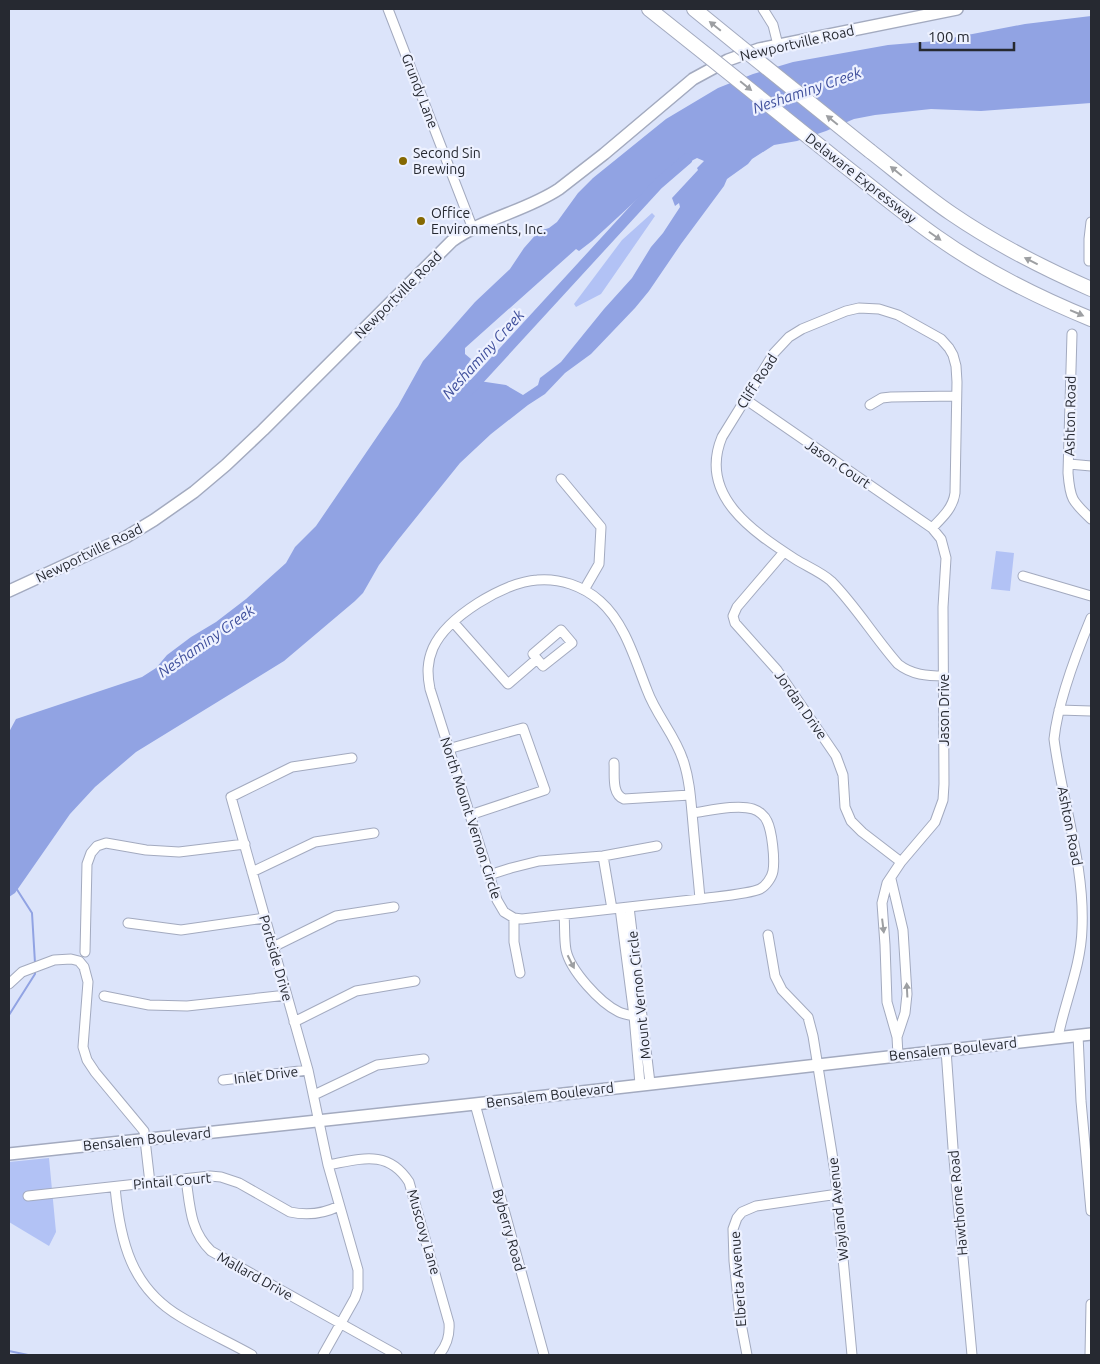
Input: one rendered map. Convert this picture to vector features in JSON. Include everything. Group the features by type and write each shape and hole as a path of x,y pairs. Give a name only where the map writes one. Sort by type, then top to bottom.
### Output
{"highway":[{"name":"Delaware Expressway","path":"649,9 911,219 956,250 1017,286 1091,319"},
{"name":"Delaware Expressway","path":"694,9 934,201 971,227 1030,261 1091,289"}],"main road":[{"name":"Newportville Road","path":"9,591 134,532 154,520 199,487 263,430 457,237 535,203 555,192 604,154 698,75 734,57 778,45 957,9"},
{"name":"Bensalem Boulevard","path":"9,1154 475,1104 1091,1034"}],"street":[{"name":"Grundy Lane","path":"388,9 473,229"},
{"path":"762,9 773,25 778,45"},
{"path":"1089,261 1091,222"},
{"name":"Cliff Road","path":"932,528 949,509 954,498 955,360 946,344 941,339 898,315 869,308 846,311 794,333 774,353 722,437 717,448 715,463 719,488 730,505 766,540 831,582 891,656 905,669 919,675 944,676"},
{"name":"Ashton Road","path":"1072,334 1069,464 1071,497 1075,504 1091,519"},
{"path":"870,405 882,398 891,396 956,396"},
{"name":"Jason Court","path":"745,399 932,528"},
{"path":"1069,464 1091,466"},
{"path":"561,479 602,527 599,564 596,573 584,590"},
{"name":"Jason Drive","path":"898,1055 897,1037 887,1002 886,945 882,912 885,887 901,862 935,822 943,800 943,607 946,558 941,539 932,528"},
{"name":"Jordan Drive","path":"784,552 737,606 733,616 735,623 777,670 836,756 842,770 846,807 851,821 862,832 901,862"},
{"path":"1023,576 1091,596"},
{"name":"North Mount Vernon Circle","path":"514,918 500,907 448,749 430,689 428,668 436,643 454,623 482,600 499,591 533,580 560,581 584,590 601,601 617,620 650,698 677,744 684,761 690,795 700,899"},
{"name":"Ashton Road","path":"1058,1038 1076,970 1082,930 1082,900 1054,739 1059,710 1091,618"},
{"path":"454,623 508,684 537,659"},
{"path":"1059,710 1091,711"},
{"path":"448,749 523,728 544,790 470,815"},
{"name":"Portside Drive","path":"320,1121 308,1070 231,797 292,767 352,758"},
{"path":"614,763 616,792 620,798 690,795"},
{"path":"520,973 514,942 514,918 531,919 700,899 759,889 767,884 772,875 773,860 768,822 763,815 752,808 692,813"},
{"path":"252,872 315,842 374,833"},
{"path":"85,952 87,864 96,846 106,844 146,850 179,852 244,844"},
{"path":"489,875 539,861 604,856 657,846"},
{"path":"604,856 621,908"},
{"name":"Jason Drive","path":"891,879 903,930 907,994 905,1013 897,1037"},
{"path":"273,947 336,916 394,907"},
{"name":"Mount Vernon Circle","path":"621,908 634,1016 645,1084"},
{"name":"Mount Vernon Circle","path":"621,908 645,1084"},
{"path":"564,915 566,950 570,963 586,986 606,1003 618,1012 634,1016"},
{"path":"128,923 181,930 265,918"},
{"name":"Wayland Avenue","path":"768,935 774,976 782,990 808,1018 813,1036 838,1194 852,1355"},
{"path":"9,984 22,972 54,960 71,959 79,961 84,967 88,982 83,1047 87,1060 95,1072 144,1131 150,1183"},
{"path":"294,1022 356,991 415,981"},
{"path":"104,996 149,1005 187,1006 287,995"},
{"path":"1078,1035 1081,1101 1091,1211"},
{"name":"Hawthorne Road","path":"946,1050 972,1355"},
{"path":"314,1095 377,1065 424,1059"},
{"name":"Inlet Drive","path":"223,1080 308,1070"},
{"name":"Byberry Road","path":"475,1104 544,1355"},
{"path":"320,1121 328,1165 359,1280 355,1298 323,1355"},
{"name":"Muscovy Lane","path":"328,1165 368,1158 382,1160 401,1170 409,1182 450,1323 447,1344 439,1355"},
{"name":"Pintail Court","path":"28,1196 210,1176 232,1180 290,1212 298,1214 315,1214 339,1206"},
{"name":"Mallard Drive","path":"186,1179 193,1225 199,1238 211,1251 397,1355"},
{"path":"115,1187 125,1248 145,1286 160,1302 181,1318 252,1355"},
{"name":"Elberta Avenue","path":"747,1355 741,1328 734,1261 733,1229 737,1218 742,1212 756,1206 838,1194"},
{"path":"1090,1355 1091,1304"}],"shaded area":[{"path":"652,213 655,216 601,294 576,307 574,304 622,240"},
{"path":"996,551 1014,553 1010,591 991,589"},
{"path":"49,1158 56,1232 49,1246 9,1222 9,1162"}],"water":[{"path":"1091,16 1091,103 981,111 931,109 875,115 854,119 797,141 774,145 752,159 727,179 724,186 649,291 591,354 565,373 545,394 491,434 460,463 398,540 379,565 363,593 355,601 284,661 136,752 95,787 70,814 15,893 9,897 9,732 16,719 142,677 156,668 167,655 191,637 216,622 246,599 286,563 295,547 316,526 398,406 423,361 475,302 510,269 524,248 539,231 549,228 557,222 578,193 593,178 666,119 718,88 753,74 793,62 888,45 936,41 1025,24","holes":["697,158 704,161 672,198 675,206 679,203 680,207 651,247 632,278 561,362 540,378 538,385 523,395 506,385 459,378 471,359 465,354 465,348 576,249 579,251 592,241 666,174"]}],"waterway":[{"name":"Neshaminy Creek","path":"468,391 658,184 687,159"},
{"path":"16,888 32,913 35,963"},
{"path":"9,1015 35,974 35,971"},
{"path":"9,1351 28,1355"}],"place":[{"name":"Second Sin Brewing","path":"403,161"},
{"name":"Office Environments, Inc.","path":"421,221"}]}
